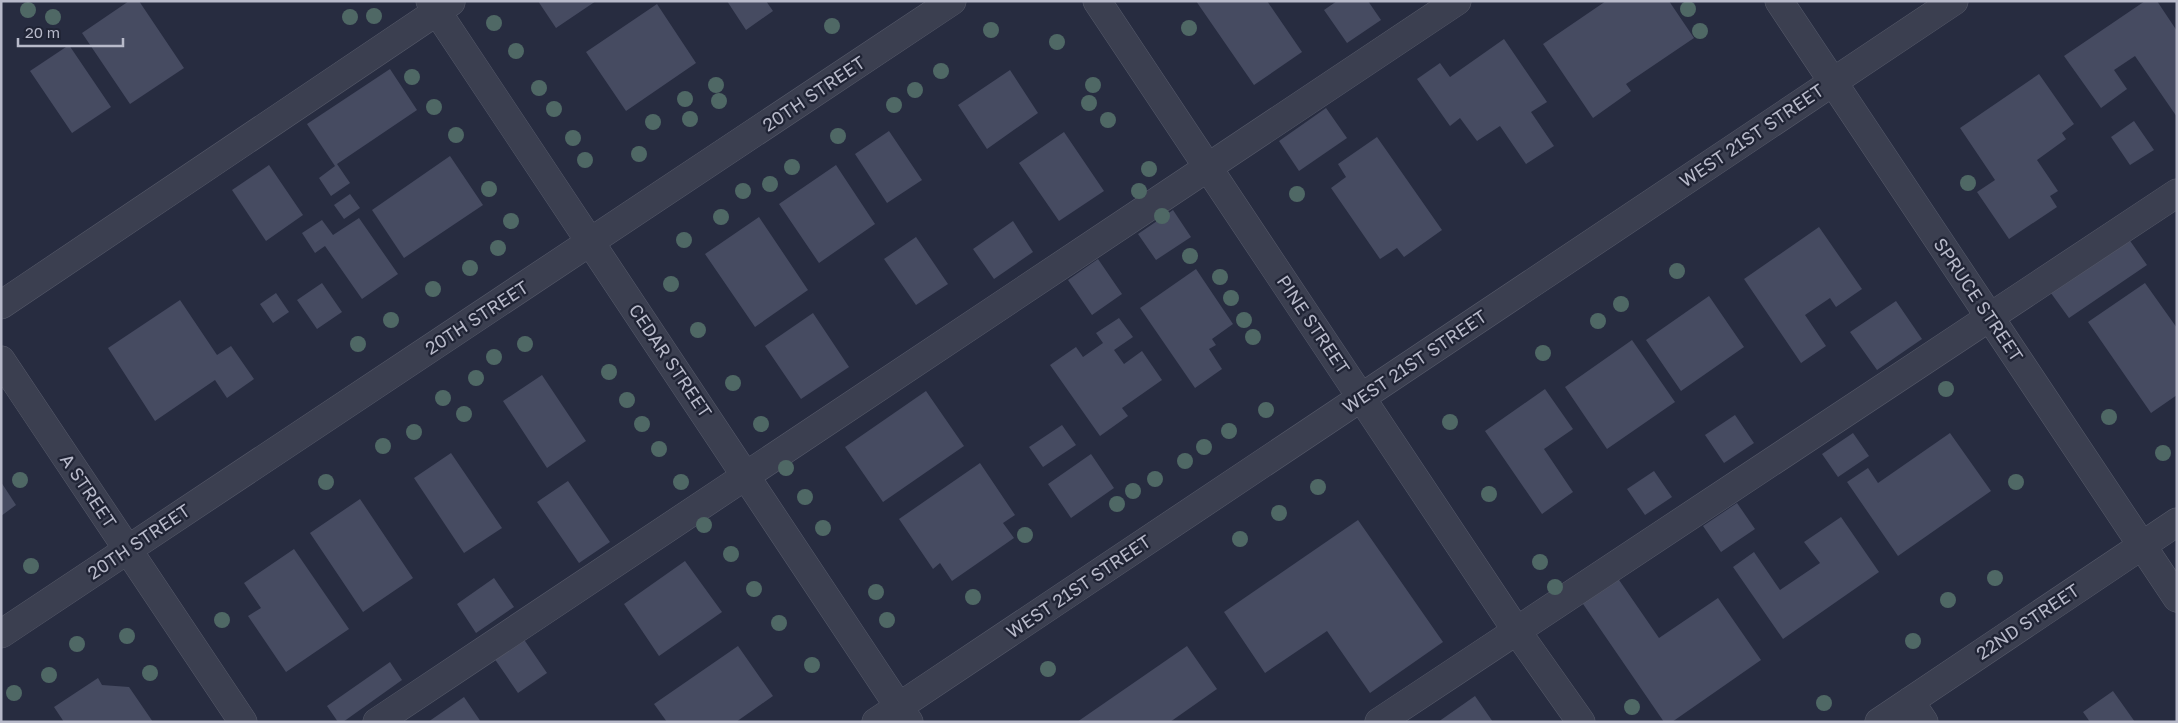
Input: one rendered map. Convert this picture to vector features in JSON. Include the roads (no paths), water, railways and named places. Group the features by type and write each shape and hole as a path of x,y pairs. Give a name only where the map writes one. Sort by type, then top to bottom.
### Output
{"street":[{"name":"20TH STREET","path":"1,634 952,1"},
{"name":"PINE STREET","path":"1097,1 1516,630 1581,722"},
{"path":"377,722 1457,1"},
{"name":"SPRUCE STREET","path":"1779,1 2177,598"},
{"name":"WEST 21ST STREET","path":"876,722 904,714 1361,398 1954,1"},
{"name":"CEDAR STREET","path":"440,5 591,243 904,714"},
{"path":"1,304 440,5"},
{"path":"1379,722 2177,193"},
{"name":"A STREET","path":"1,360 243,722"},
{"name":"22ND STREET","path":"1879,722 1917,711 2177,522"}]}
